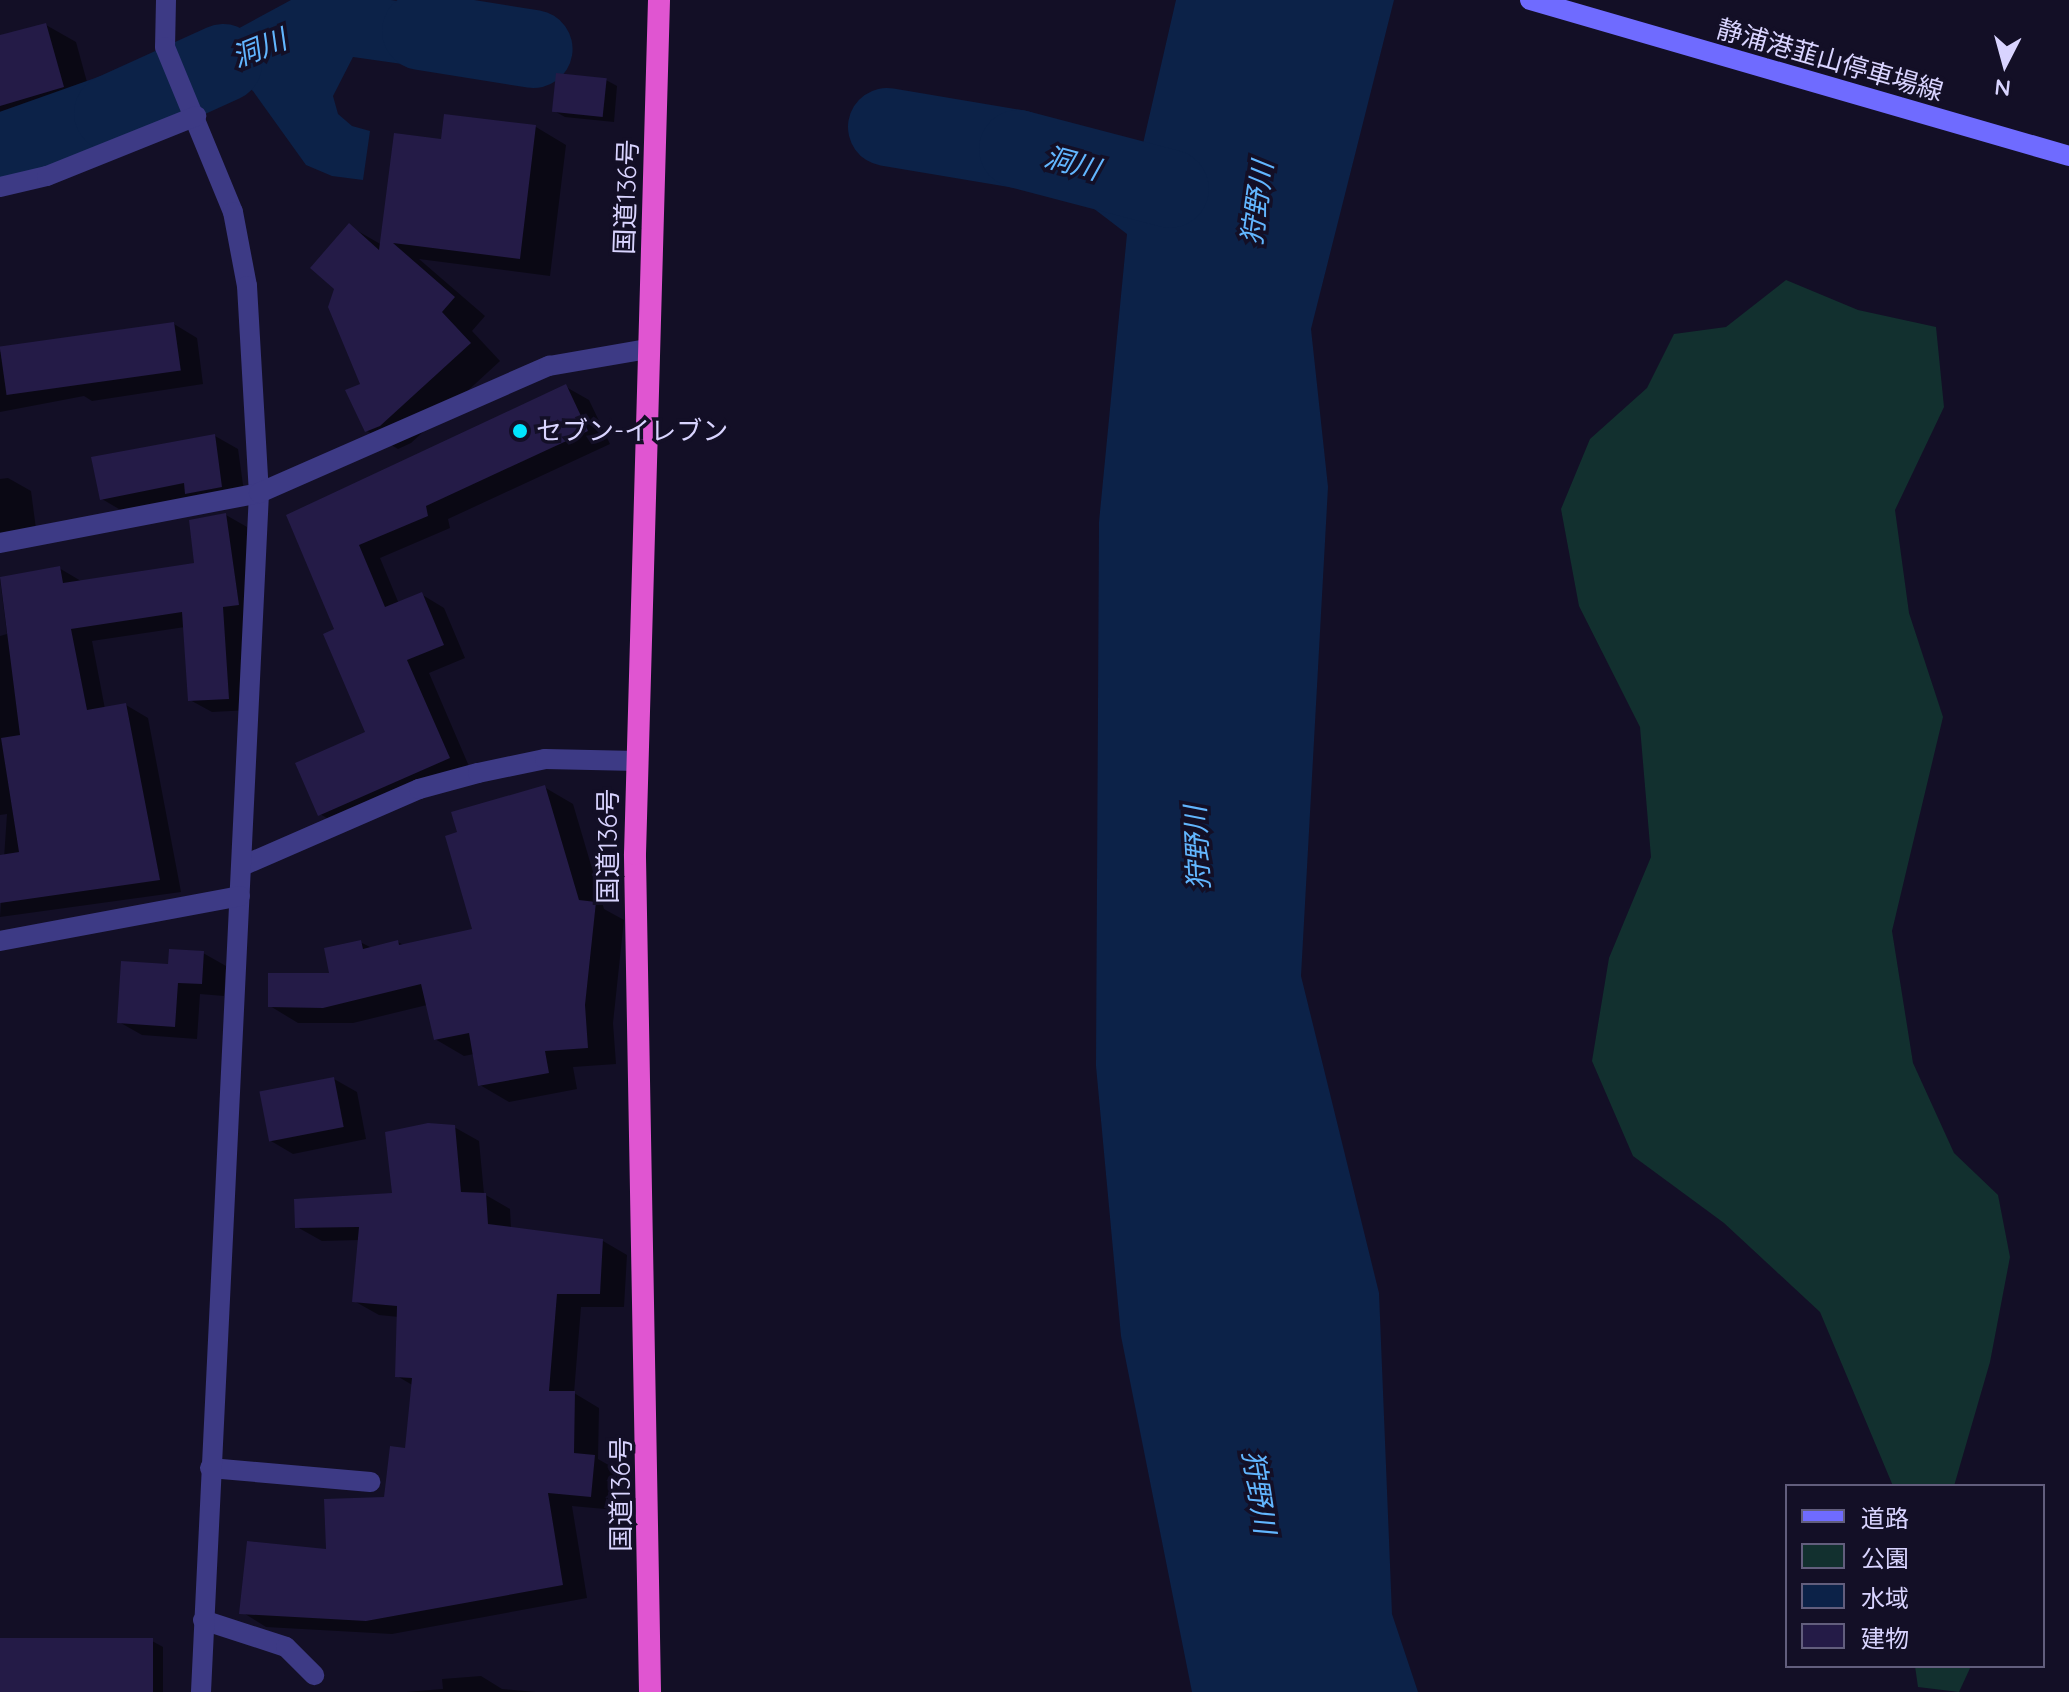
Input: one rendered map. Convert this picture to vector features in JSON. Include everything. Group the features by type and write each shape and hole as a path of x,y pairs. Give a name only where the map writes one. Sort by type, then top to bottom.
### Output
{"highway":[{"name":"国道136号","path":"650,1692 637,761 659,0"}],"main road":[{"name":"静浦港韮山停車場線","path":"1530,0 2069,156"}],"street":[{"path":"166,0 165,47 233,212 247,286 259,493 201,1692"},
{"path":"0,187 47,176 193,111"},
{"path":"0,543 259,493 549,366 647,349"},
{"path":"242,866 419,789 478,773 545,759 637,761"},
{"path":"0,941 240,896"},
{"path":"210,1468 370,1482"},
{"path":"203,1620 286,1647 314,1675"}],"green space":[{"path":"1786,280 1858,310 1936,327 1944,407 1895,510 1909,613 1943,717 1892,931 1913,1063 1954,1153 1998,1195 2010,1257 1990,1362 1955,1484 1892,1484 1820,1312 1724,1223 1633,1156 1592,1061 1609,958 1651,857 1640,727 1579,606 1561,509 1590,439 1647,388 1674,334 1726,327"},
{"path":"1915,1668 1970,1668 1959,1692 1918,1687"}],"water":[{"path":"291,0 391,0 528,20 523,81 353,57 333,96 338,114 352,126 370,131 363,180 332,176 306,165 253,91 240,81 209,83 133,123 118,94"},
{"name":"狩野川","path":"1176,0 1394,0 1311,329 1328,487 1301,976 1379,1293 1392,1614 1418,1692 1192,1692 1121,1336 1096,1066 1099,522 1127,234 1063,185 1069,154 1142,148"}],"building":[{"path":"46,23 64,87 0,106 0,35"},
{"path":"556,73 607,78 603,117 552,112"},
{"path":"444,114 536,125 520,259 393,243 455,297 442,312 471,343 380,426 365,432 345,390 360,384 328,307 334,289 310,268 349,223 379,250 394,133 441,139"},
{"path":"174,322 181,371 7,395 0,346"},
{"path":"566,384 588,431 426,506 428,516 359,545 385,607 422,592 444,645 407,660 450,758 318,816 295,763 365,732 323,634 334,629 286,515"},
{"path":"215,434 222,487 185,494 184,483 100,500 91,457"},
{"path":"226,513 239,605 223,607 229,699 188,701 182,612 71,629 87,710 126,703 160,880 0,903 0,855 19,852 1,738 20,735 0,577 60,566 63,583 194,563 189,520"},
{"path":"545,785 579,900 596,902 585,1005 588,1048 545,1051 549,1073 478,1086 469,1033 434,1040 421,984 323,1008 268,1007 268,973 329,973 324,948 361,940 363,949 398,940 399,945 472,929 445,836 457,832 451,812"},
{"path":"169,949 204,951 202,984 178,983 175,1027 117,1023 121,961 168,964"},
{"path":"334,1077 344,1127 269,1142 259,1092"},
{"path":"428,1123 455,1125 461,1192 486,1193 488,1224 603,1239 600,1294 557,1294 549,1391 575,1391 574,1453 595,1455 591,1497 548,1493 563,1585 366,1621 239,1614 247,1541 326,1549 324,1499 384,1497 390,1446 405,1448 412,1378 395,1377 397,1306 352,1302 359,1227 295,1228 294,1199 392,1193 385,1132"},
{"path":"0,1638 153,1638 153,1692 0,1692"}],"waterway":[{"name":"洞川","path":"421,31 534,49"},
{"name":"洞川","path":"0,153 113,113 223,63"},
{"name":"洞川","path":"887,127 1018,149 1170,189"}],"place":[{"name":"セブン-イレブン","path":"520,431"}]}
